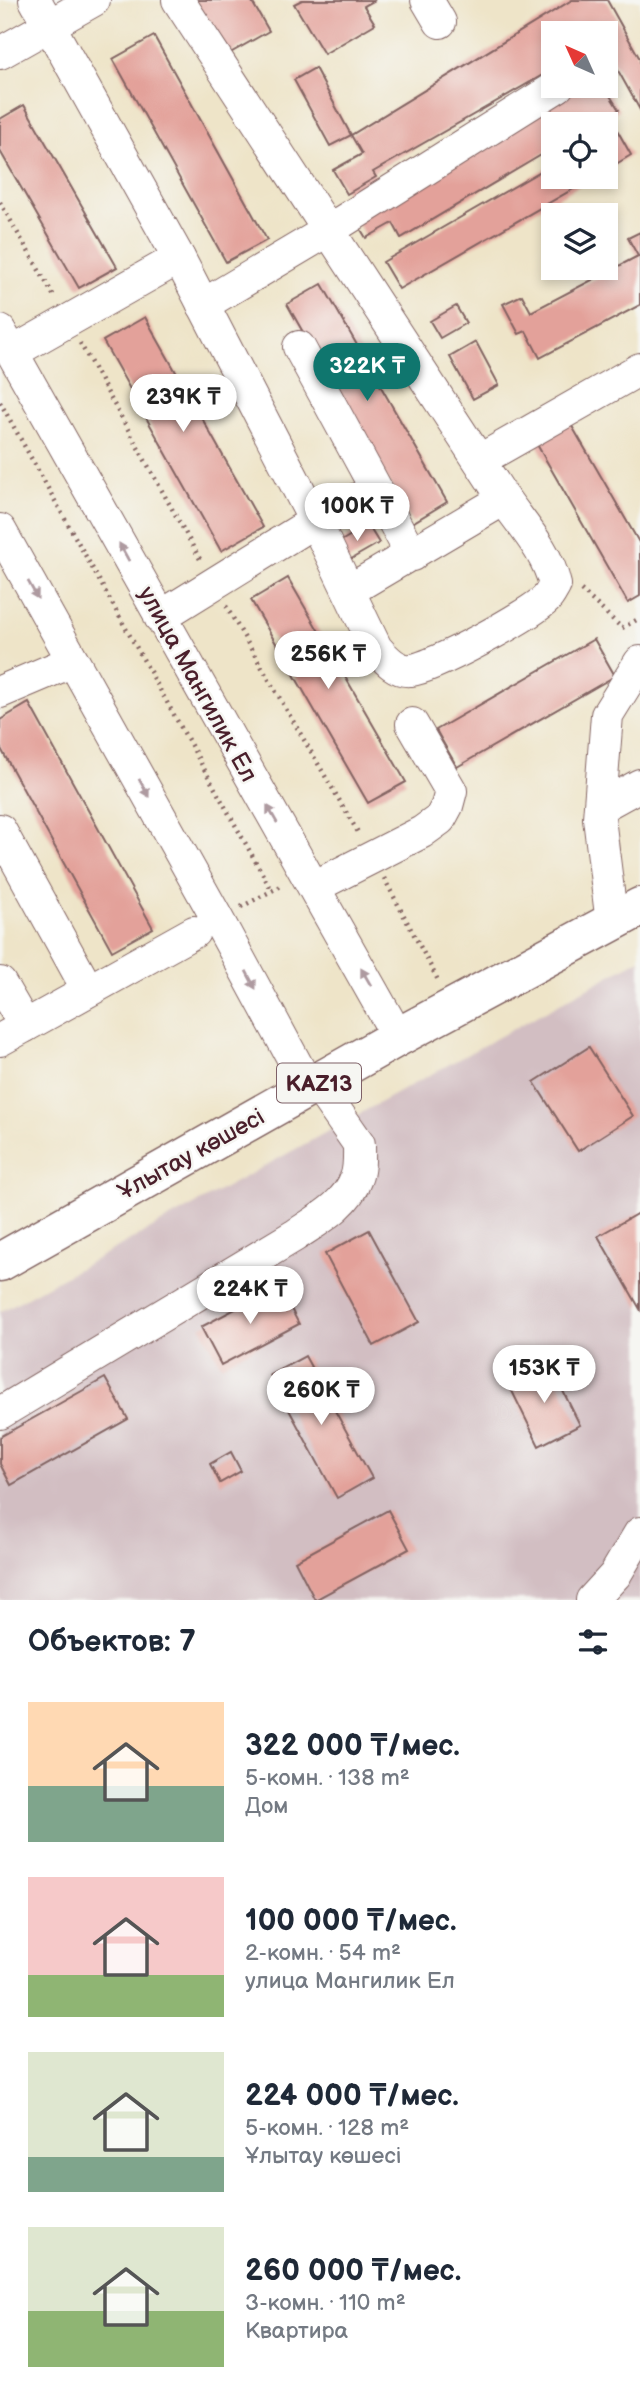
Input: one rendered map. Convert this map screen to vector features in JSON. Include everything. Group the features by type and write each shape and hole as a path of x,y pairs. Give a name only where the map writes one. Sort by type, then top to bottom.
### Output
{"main road":[{"name":"Ұлытау көшесі","path":"0,1262 398,1037 626,915"}],"street":[{"path":"0,52 42,13 94,0"},
{"path":"42,13 179,258 350,590 376,648 390,664 409,671 432,664 524,615 547,598 555,585 552,571 178,0"},
{"path":"203,305 329,230 541,97"},
{"path":"6,342 179,258"},
{"name":"улица Мангилик Ел","path":"6,342 398,1037"},
{"path":"299,347 412,555"},
{"path":"481,460 640,369"},
{"path":"160,617 315,521 375,490"},
{"path":"350,590 505,499"},
{"path":"0,530 73,661 206,926 313,1086 359,1144 356,1178 348,1193 332,1210 295,1236 0,1413"},
{"path":"0,692 73,661"},
{"path":"626,915 599,818 607,715 640,662"},
{"path":"310,880 422,832 440,819 451,791 412,724"},
{"path":"600,807 640,785"},
{"path":"0,830 88,990"},
{"path":"0,983 12,1033 206,926"},
{"path":"592,1600 615,1575 640,1533"}],"path":[{"path":"0,402 272,891"},
{"path":"547,598 580,589 622,628 640,618"},
{"path":"206,926 272,891 310,880"}],"shaded area":[{"path":"640,959 640,1600 0,1600 0,1312"}],"building":[{"path":"192,0 251,0 269,31 225,56"},
{"path":"302,0 375,0 364,6 375,24 324,54 294,4"},
{"path":"572,0 607,0 640,59 640,110 618,71 618,21 541,21 541,76 373,172 376,177 347,194 333,170 362,154 351,135"},
{"path":"154,36 267,240 226,262 113,59"},
{"path":"315,68 351,135 330,146 294,80"},
{"path":"558,98 612,98 619,110 541,112 541,155 401,238 393,223 366,238 354,218"},
{"path":"24,105 117,267 79,288 0,151 0,119"},
{"path":"618,132 631,155 618,163"},
{"path":"541,171 541,189 573,189 549,203 541,203 541,207 399,289 383,262"},
{"path":"640,232 640,305 540,358 526,331 519,334 503,304 522,295 531,312 592,280 618,280 618,266 638,256 628,238"},
{"path":"322,284 447,502 412,523 287,304"},
{"path":"456,306 466,323 440,338 430,321"},
{"path":"145,317 263,527 221,551 103,341"},
{"path":"476,342 499,385 473,399 450,357"},
{"path":"569,421 640,544 640,596 628,603 535,441"},
{"path":"368,525 379,543 346,562 336,544"},
{"path":"288,578 406,782 368,803 251,600"},
{"path":"594,639 615,676 457,767 436,730"},
{"path":"29,703 153,928 112,951 0,747 0,720"},
{"path":"589,1047 633,1116 578,1151 534,1082"},
{"path":"640,1212 640,1309 598,1236"},
{"path":"369,1230 419,1322 374,1346 325,1254"},
{"path":"279,1286 299,1324 221,1365 201,1327"},
{"path":"305,1356 372,1478 337,1498 270,1375"},
{"path":"550,1365 580,1425 539,1446 509,1385"},
{"path":"105,1378 128,1419 11,1485 0,1464 0,1437"},
{"path":"231,1452 241,1471 220,1483 210,1464"},
{"path":"388,1510 409,1549 315,1600 295,1561"}]}
